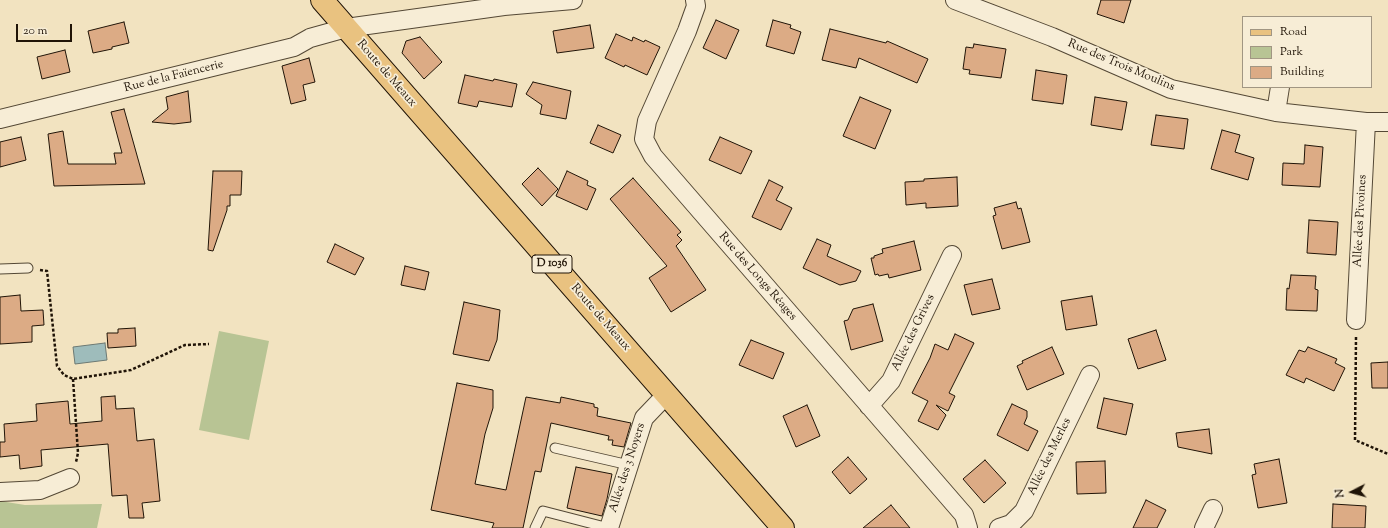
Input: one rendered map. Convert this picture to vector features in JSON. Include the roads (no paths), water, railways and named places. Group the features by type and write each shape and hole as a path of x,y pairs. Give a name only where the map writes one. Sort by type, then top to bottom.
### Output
{"main road":[{"name":"Route de Meaux","path":"322,0 783,528"}],"street":[{"path":"346,28 504,3 572,0"},
{"name":"Rue des Longs Réages","path":"695,0 696,6 688,31 647,120 644,139 653,156 964,515 968,528"},
{"name":"Rue des Trois Moulins","path":"955,0 1052,37 1171,89 1276,112 1366,122 1388,122"},
{"name":"Rue de la Faïencerie","path":"0,119 294,47 310,38 346,28"},
{"path":"1276,112 1280,88"},
{"name":"Allée des Pivoines","path":"1356,320 1366,122"},
{"name":"Allée des Grives","path":"869,406 891,381 952,255"},
{"name":"Allée des Merles","path":"999,528 1011,524 1024,511 1090,375"},
{"name":"Allée des 3 Noyers","path":"609,528 644,418 667,394"},
{"path":"0,492 40,490 70,478"},
{"path":"1204,528 1213,509"}],"lane":[{"path":"0,269 28,268"},
{"path":"555,448 628,465"},
{"path":"535,528 543,511 609,528"}],"water":[{"path":"105,343 107,360 75,364 73,347"}]}
